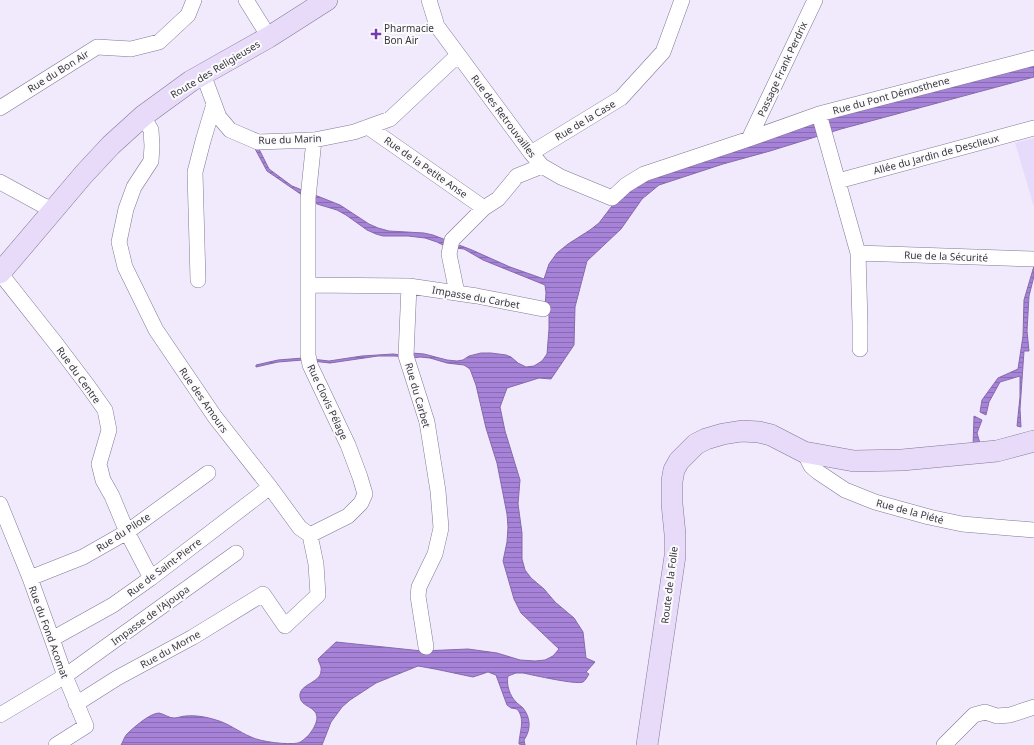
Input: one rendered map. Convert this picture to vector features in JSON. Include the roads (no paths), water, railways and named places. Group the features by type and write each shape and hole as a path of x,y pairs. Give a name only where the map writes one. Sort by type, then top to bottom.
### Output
{"street":[{"name":"Rue du Bon Air","path":"0,108 97,47 131,49 158,42 188,15 194,0"},
{"path":"246,0 269,37"},
{"name":"Route des Religieuses","path":"0,273 111,145 143,116 191,81 269,37 327,0"},
{"name":"Rue des Retrouvailles","path":"428,0 437,26 530,153 542,166 561,178 612,198"},
{"name":"Rue de la Case","path":"530,153 621,98 663,52 682,0"},
{"name":"Passage Frank Perdrix","path":"749,139 815,0"},
{"name":"Rue du Marin","path":"203,74 219,117 230,130 258,142 314,140 354,132 390,119 458,55"},
{"name":"Rue du Pont Démosthene","path":"612,198 626,185 644,174 819,114 1034,58"},
{"path":"198,280 195,172 202,141 214,104"},
{"path":"819,114 858,253 860,349"},
{"name":"Rue des Amours","path":"143,116 152,130 151,161 134,187 126,209 119,242 125,267 156,330 215,417 300,528 310,535"},
{"name":"Rue de la Petite Anse","path":"368,127 484,208"},
{"name":"Allée du Jardin de Desclieux","path":"838,181 1034,128"},
{"name":"Rue Clovis Pélage","path":"310,535 348,516 361,503 365,494 348,445 310,365 308,355 308,198 314,140"},
{"path":"456,293 448,254 452,240 484,208 498,199 517,176 542,166"},
{"path":"0,182 44,206 55,209"},
{"name":"Rue de la Sécurité","path":"858,253 1034,259"},
{"name":"Rue du Centre","path":"0,273 57,345 105,410 109,430 99,464 103,480 112,496 127,532 151,578"},
{"path":"308,285 409,286"},
{"name":"Impasse du Carbet","path":"409,286 477,296 544,309"},
{"name":"Rue du Carbet","path":"409,286 406,356 426,422 438,491 440,528 435,554 419,588 418,596 426,647"},
{"name":"Route de la Folie","path":"647,745 674,556 675,534 672,504 672,481 674,470 679,461 696,444 706,439 723,434 742,431 759,432 771,435 804,452 854,461 902,460 997,451 1034,441"},
{"name":"Rue de la Piété","path":"804,452 812,466 818,472 845,490 875,502 929,517 962,524 1034,530"},
{"name":"Rue du Pilote","path":"30,578 83,557 127,532 208,473"},
{"name":"Rue de Saint-Pierre","path":"52,639 113,604 151,578 270,487"},
{"name":"Rue du Fond Acomat","path":"0,504 30,578 65,676 86,726 56,745"},
{"name":"Rue du Morne","path":"76,704 117,678 193,637 263,594 285,626 318,595 316,564 310,535"},
{"name":"Impasse de l'Ajoupa","path":"0,715 65,676 236,553"},
{"path":"944,745 974,715 985,712 997,716 1010,715 1034,707"}],"place":[{"name":"Pharmacie Bon Air","path":"376,34"}]}
